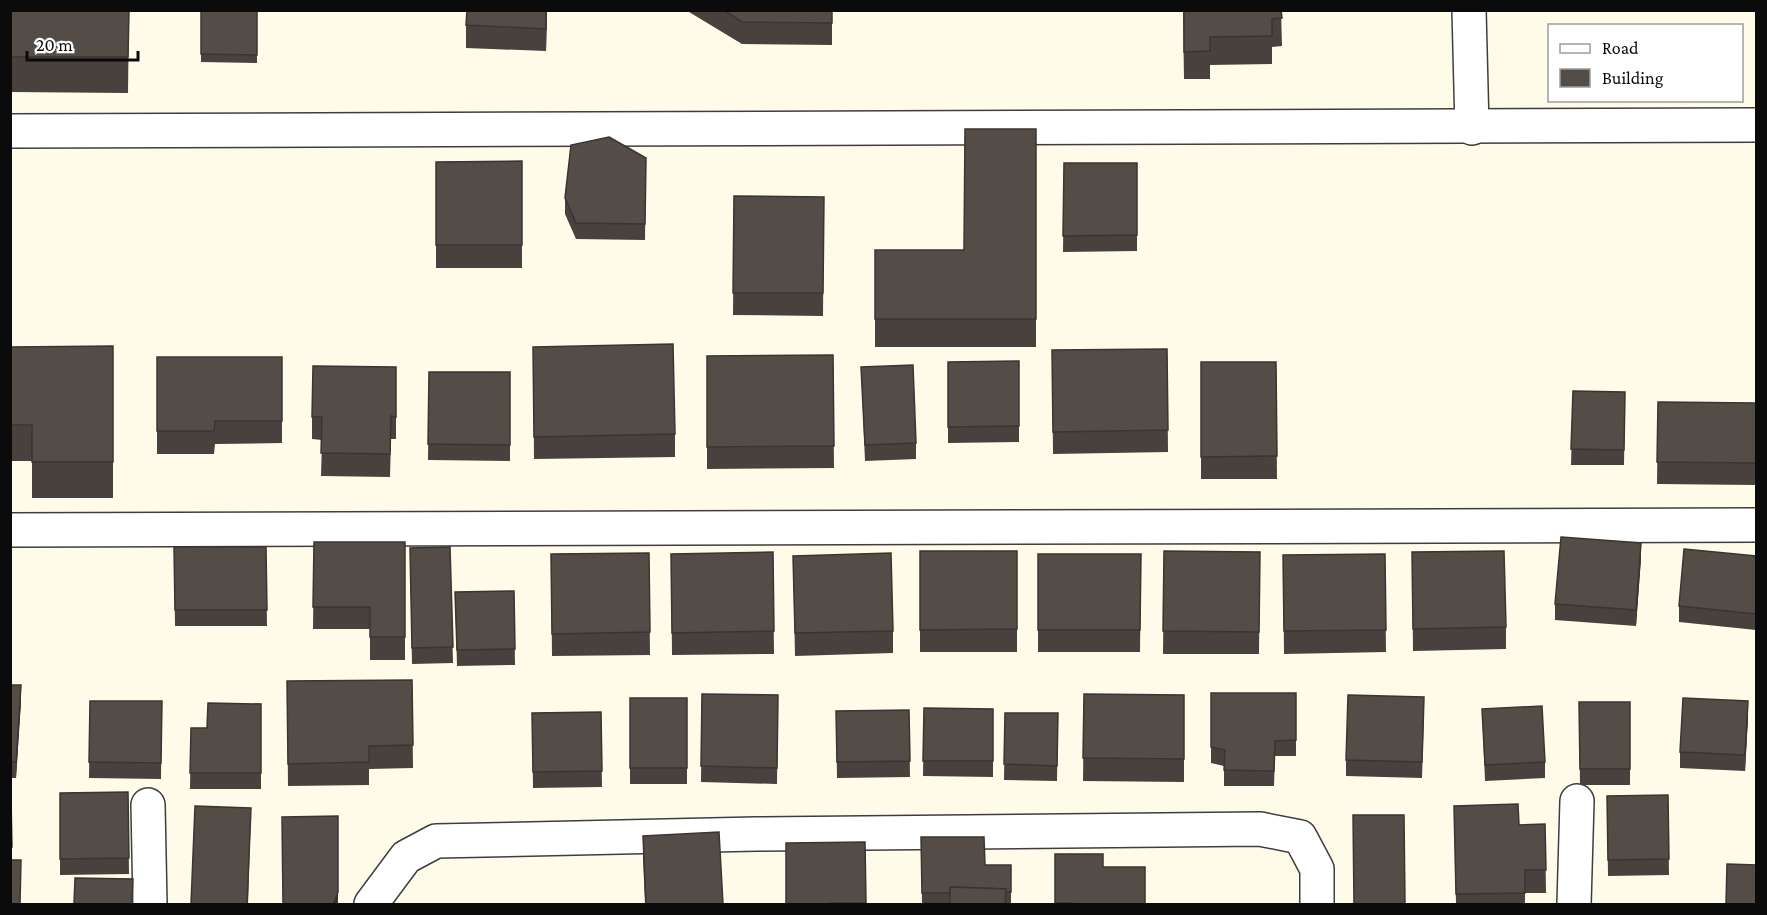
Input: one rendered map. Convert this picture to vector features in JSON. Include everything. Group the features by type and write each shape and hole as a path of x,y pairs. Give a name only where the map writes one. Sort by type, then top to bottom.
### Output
{"street":[{"path":"1469,10 1472,128"},
{"path":"10,131 1472,128 1756,125"},
{"path":"10,530 1756,525"},
{"path":"1574,904 1577,801"},
{"path":"148,805 150,904"},
{"path":"370,904 406,857 436,841 756,834 1260,829 1300,837 1317,869 1317,904"}],"building":[{"path":"10,10 129,10 128,57 10,57"},
{"path":"201,10 257,10 257,55 201,54"},
{"path":"467,10 546,10 546,29 466,25"},
{"path":"723,10 832,10 832,23 742,22"},
{"path":"1184,10 1281,10 1282,18 1272,19 1272,36 1210,37 1210,51 1184,52"},
{"path":"965,129 1036,129 1036,319 875,319 875,250 964,250"},
{"path":"609,137 646,158 645,224 576,223 565,198 571,145"},
{"path":"522,161 522,245 436,245 436,162"},
{"path":"1064,163 1137,163 1137,235 1063,236"},
{"path":"734,196 824,197 823,293 733,293"},
{"path":"673,344 675,434 534,437 533,347"},
{"path":"113,346 113,462 32,462 32,425 10,425 10,347"},
{"path":"1167,349 1168,430 1053,432 1052,350"},
{"path":"833,355 834,446 707,447 707,356"},
{"path":"157,357 282,357 282,421 215,421 214,431 157,431"},
{"path":"1019,361 1019,426 948,427 948,362"},
{"path":"1201,362 1276,362 1277,456 1201,457"},
{"path":"913,365 916,443 865,445 861,367"},
{"path":"313,366 396,367 396,417 391,416 390,454 321,453 322,417 312,417"},
{"path":"429,372 510,372 510,445 428,444"},
{"path":"1573,391 1625,392 1624,450 1571,449"},
{"path":"1658,402 1756,403 1756,463 1657,462"},
{"path":"1561,537 1641,543 1636,610 1555,604"},
{"path":"314,542 405,542 405,637 370,637 370,607 313,607"},
{"path":"174,547 266,547 267,610 175,610"},
{"path":"450,547 453,647 412,648 410,548"},
{"path":"1684,549 1756,556 1756,614 1679,606"},
{"path":"920,551 1017,551 1017,629 920,630"},
{"path":"1164,551 1260,552 1259,632 1163,631"},
{"path":"1504,551 1506,627 1413,629 1412,552"},
{"path":"773,552 774,631 672,633 671,554"},
{"path":"649,553 650,632 552,634 551,554"},
{"path":"891,553 893,631 795,633 793,556"},
{"path":"1038,554 1141,554 1140,630 1038,630"},
{"path":"1385,554 1386,630 1284,631 1283,555"},
{"path":"514,591 515,649 457,650 455,592"},
{"path":"412,680 413,745 369,746 369,762 288,764 287,681"},
{"path":"10,685 21,685 16,762 10,762"},
{"path":"1211,693 1296,693 1296,740 1275,741 1274,771 1224,770 1225,750 1211,747"},
{"path":"702,694 778,695 777,768 701,766"},
{"path":"1084,694 1184,695 1184,759 1083,758"},
{"path":"1348,695 1424,697 1422,762 1346,760"},
{"path":"630,698 687,698 687,768 630,768"},
{"path":"1683,698 1748,701 1745,755 1680,752"},
{"path":"90,701 162,701 161,763 89,762"},
{"path":"1579,702 1630,702 1630,769 1580,769"},
{"path":"208,703 261,704 261,773 190,773 191,728 207,728"},
{"path":"1542,706 1545,762 1485,765 1482,709"},
{"path":"924,708 993,709 993,761 923,761"},
{"path":"909,710 910,761 837,762 836,711"},
{"path":"601,712 602,771 533,772 532,713"},
{"path":"1005,713 1058,713 1057,766 1004,764"},
{"path":"128,792 129,858 60,859 60,793"},
{"path":"1668,795 1669,859 1608,860 1607,796"},
{"path":"11,800 12,847 10,847"},
{"path":"1518,804 1519,825 1545,824 1546,870 1525,870 1525,893 1456,894 1454,806"},
{"path":"195,806 251,808 247,904 191,904"},
{"path":"1353,815 1404,815 1405,904 1354,904"},
{"path":"338,816 338,892 333,904 283,904 282,817"},
{"path":"719,832 723,904 646,904 643,836"},
{"path":"921,837 984,837 985,865 1011,865 1011,892 1005,892 1006,889 950,887 950,893 922,893"},
{"path":"865,842 866,903 786,904 786,843"},
{"path":"1055,854 1103,854 1103,867 1145,867 1145,904 1055,903"},
{"path":"10,860 21,860 20,904 10,904"},
{"path":"1727,864 1756,865 1756,904 1726,904"},
{"path":"75,878 133,879 132,904 74,904"},
{"path":"950,887 1006,889 1005,904 950,904"}]}
